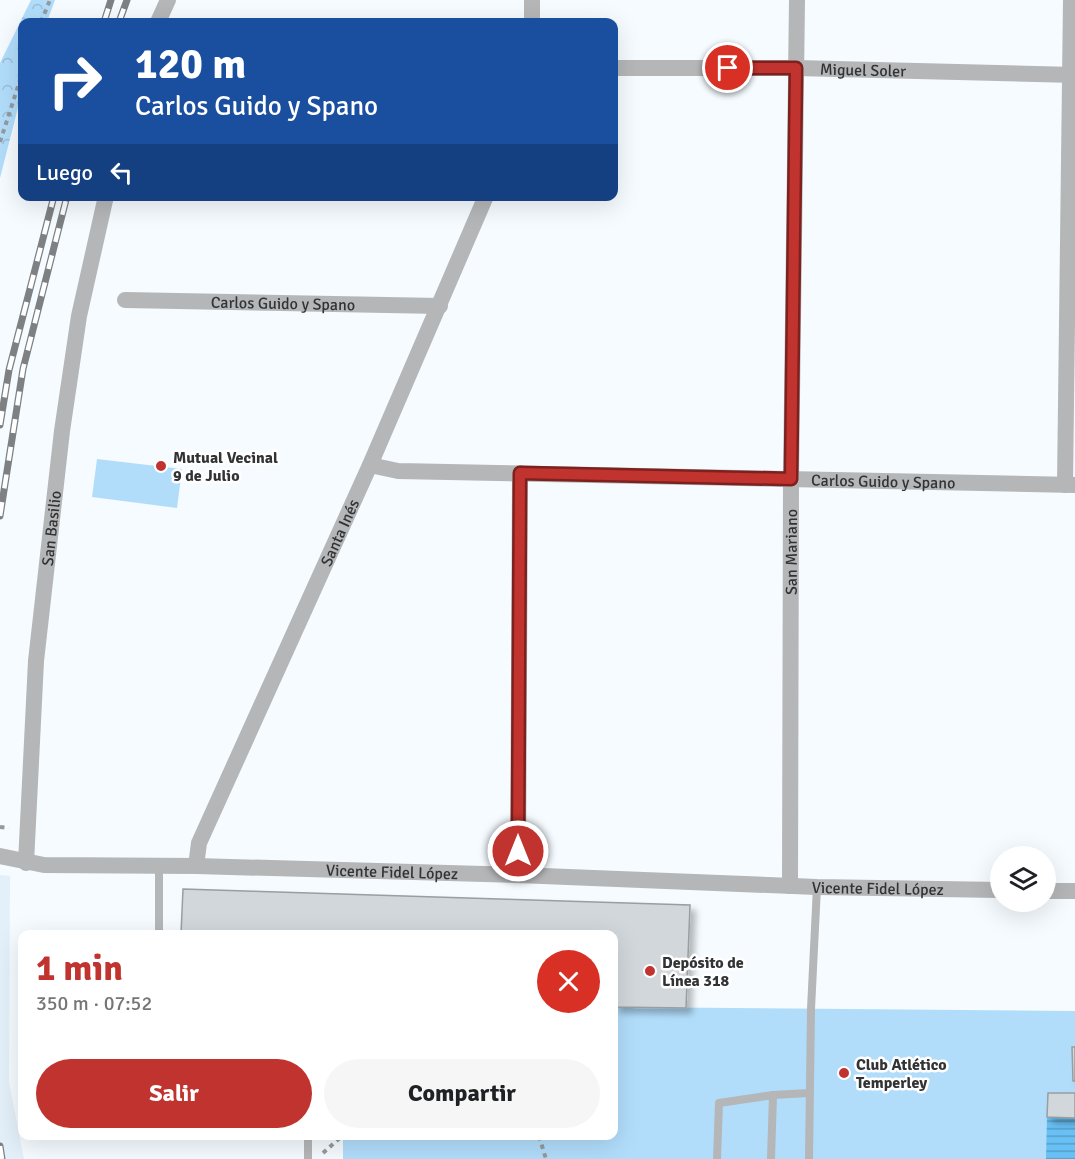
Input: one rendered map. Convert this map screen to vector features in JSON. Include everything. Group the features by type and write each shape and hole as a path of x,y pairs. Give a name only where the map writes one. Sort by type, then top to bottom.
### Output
{"street":[{"path":"160,18 168,0"},
{"path":"532,0 532,18"},
{"name":"San Mariano","path":"790,886 791,479 797,0"},
{"path":"1070,485 1071,0"},
{"name":"Miguel Soler","path":"618,68 796,68 1072,75"},
{"name":"San Basilio","path":"26,863 36,661 63,420 79,316 105,201"},
{"name":"Santa Inés","path":"196,867 199,843 370,465 484,201"},
{"name":"Carlos Guido y Spano","path":"125,300 440,306"},
{"name":"Carlos Guido y Spano","path":"370,465 398,471 1070,485"},
{"path":"518,875 520,473"},
{"name":"Vicente Fidel López","path":"0,856 44,865 518,875 817,887 990,890"},
{"path":"1056,891 1075,891"}],"lane":[{"path":"159,866 159,930"},
{"path":"808,1159 817,887"},
{"path":"717,1159 719,1102 809,1093"},
{"path":"771,1159 772,1095"},
{"path":"308,1140 308,1159"}],"path":[{"path":"43,18 50,0"},
{"path":"0,142 18,86"},
{"path":"317,1159 338,1140"},
{"path":"539,1140 546,1159"}],"shaded area":[{"path":"0,875 10,876 9,1082 18,1128 18,1140 20,1140 24,1159 0,1159"}],"green space":[{"path":"31,0 55,0 48,18 22,18"},
{"path":"18,26 18,108 0,178 0,63"},
{"path":"97,459 182,469 177,508 92,497"},
{"name":"Club Atlético Temperley","path":"618,1007 1075,1011 1075,1159 343,1159 343,1140 618,1140"}],"water":[{"path":"1047,1117 1075,1118 1075,1159 1046,1159"}],"building":[{"name":"Depósito de Línea 318","path":"183,889 690,905 686,1008 618,1007 618,930 181,930"},
{"path":"1072,1047 1075,1047 1075,1081 1073,1081"},
{"path":"1048,1093 1075,1093 1075,1118 1047,1117"}],"railway":[{"path":"105,18 111,0"},
{"path":"120,18 127,0"},
{"path":"0,425 9,370 53,201"},
{"path":"0,516 23,369 66,201"},
{"path":"0,1146 2,1159"}],"place":[{"name":"Mutual Vecinal 9 de Julio","path":"161,466"},
{"name":"Depósito de Línea 318","path":"650,971"},
{"name":"Club Atlético Temperley","path":"844,1073"}],"route":[{"path":"518,851 520,473 791,479 796,68 728,68"}]}
